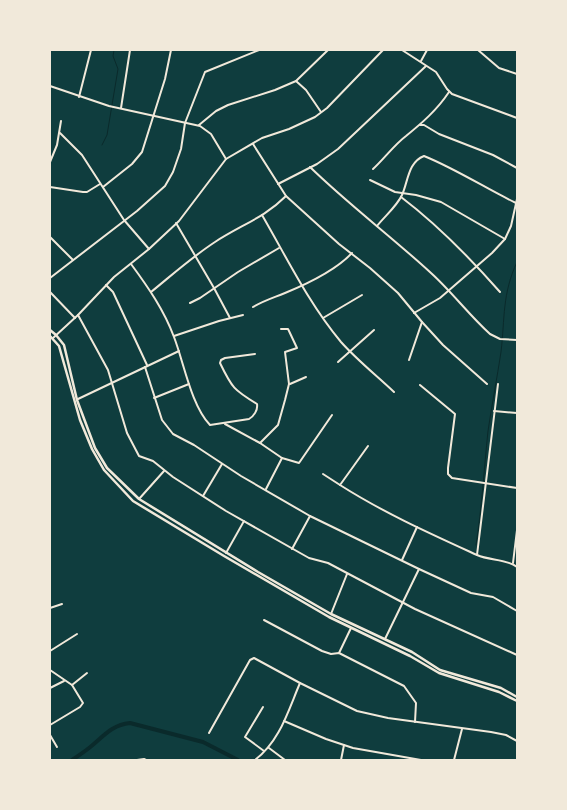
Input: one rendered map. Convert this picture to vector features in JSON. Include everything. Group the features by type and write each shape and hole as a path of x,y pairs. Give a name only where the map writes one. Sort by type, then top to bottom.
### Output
{"main road":[{"path":"50,330 64,345 77,400 90,437 104,463 121,484 139,499 226,553 331,614 412,652 440,670 501,688 517,697"},
{"path":"51,337 59,346 87,438 97,460 114,482 133,500 304,603 351,628 410,656 439,673 499,692 517,702"}],"street":[{"path":"79,97 91,50"},
{"path":"119,108 130,50"},
{"path":"103,187 132,164 142,152 166,79 171,50"},
{"path":"50,278 157,195 170,180 182,149 186,123 205,72 258,50"},
{"path":"199,125 216,111 228,105 296,81 328,50"},
{"path":"51,337 56,335 75,318 106,284 149,249 176,223 226,159 262,138 290,129 321,112 382,50"},
{"path":"402,50 436,72 449,92 517,118"},
{"path":"421,61 427,50"},
{"path":"478,50 498,68 517,74"},
{"path":"278,184 338,150 426,66"},
{"path":"296,81 306,90 321,112"},
{"path":"50,86 109,106 199,125 211,134 226,159"},
{"path":"373,169 406,136 420,125 449,92"},
{"path":"50,162 57,145 61,121"},
{"path":"420,125 424,125 438,134 493,155 517,168"},
{"path":"60,133 82,155 124,220 149,249"},
{"path":"252,143 286,196 405,300 422,322 457,358 487,384"},
{"path":"377,226 401,198 412,167 424,156 468,176 498,195 516,203"},
{"path":"310,167 336,192 433,274 484,329 500,339 517,340"},
{"path":"370,180 385,188 403,194 416,195 441,202 505,239"},
{"path":"50,187 87,192 100,184"},
{"path":"151,292 195,256 262,215 286,196"},
{"path":"401,198 433,223 460,248 500,292"},
{"path":"414,313 448,292 505,239 511,226 517,199"},
{"path":"262,215 301,285 324,318 350,351 394,392"},
{"path":"176,223 230,318"},
{"path":"50,237 72,260"},
{"path":"190,303 280,247"},
{"path":"253,307 265,300 279,296 335,267 352,253"},
{"path":"131,264 151,292 174,336 189,384 208,424 212,426 225,424 252,417 258,406 234,388 224,372 220,361 234,356 255,354"},
{"path":"106,284 113,292 146,366 154,398 164,424 173,434 310,516 471,593 493,597 517,610"},
{"path":"50,292 75,318"},
{"path":"324,318 362,295"},
{"path":"78,315 108,370 127,433 137,454 142,458 153,462 164,471 244,521 309,558 328,563 403,603 517,655"},
{"path":"174,336 243,315"},
{"path":"410,360 422,322"},
{"path":"260,443 278,425 290,384 285,352 296,349 297,346 289,330 281,328"},
{"path":"338,362 374,330"},
{"path":"77,400 179,351"},
{"path":"290,384 306,377"},
{"path":"154,398 189,384"},
{"path":"477,555 484,483 498,384"},
{"path":"420,385 455,414 448,474 452,478 517,488"},
{"path":"494,411 517,413"},
{"path":"225,424 260,443 282,458 299,463 332,415"},
{"path":"340,486 368,446"},
{"path":"266,490 282,458"},
{"path":"204,496 222,464"},
{"path":"139,499 164,471"},
{"path":"323,474 340,486 417,528 477,555 513,564 517,567"},
{"path":"292,549 310,516"},
{"path":"226,553 244,521"},
{"path":"402,560 417,528"},
{"path":"513,564 517,530"},
{"path":"386,639 419,569"},
{"path":"331,614 347,574"},
{"path":"50,608 62,604"},
{"path":"264,620 328,653 338,653 404,686 416,703 415,722"},
{"path":"338,653 351,628"},
{"path":"50,650 77,634"},
{"path":"210,733 252,658 357,711 415,722 500,733 517,741"},
{"path":"50,670 72,685 83,703 80,707 50,725"},
{"path":"72,685 87,673"},
{"path":"50,688 64,681"},
{"path":"255,760 268,748 284,721 300,683"},
{"path":"263,707 245,738 264,751"},
{"path":"284,721 344,745 419,760"},
{"path":"454,760 462,729"},
{"path":"50,736 57,747"},
{"path":"341,760 344,745"},
{"path":"268,748 285,760"},
{"path":"137,760 146,760"}],"waterway":[{"path":"102,145 107,135 118,69 113,56 114,50"},
{"path":"476,545 488,431 501,352 506,296 517,262"},
{"path":"72,760 112,729 130,723 203,742 238,760"}]}
